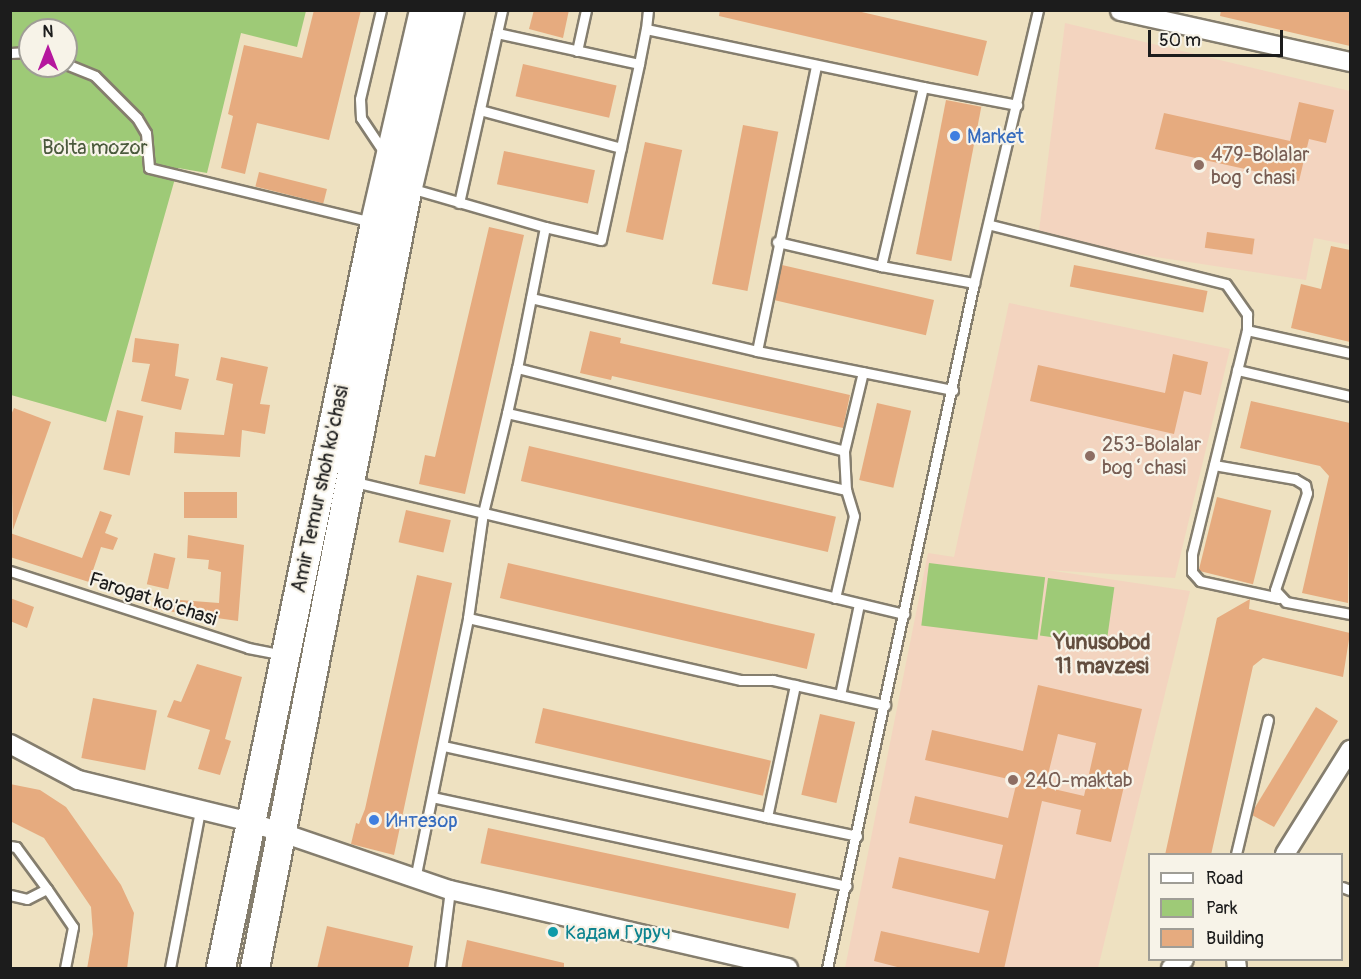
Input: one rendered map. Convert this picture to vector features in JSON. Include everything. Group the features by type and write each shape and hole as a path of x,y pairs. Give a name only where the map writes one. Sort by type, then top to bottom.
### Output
{"main road":[{"name":"Amir Temur shoh ko'chasi","path":"255,969 281,833 375,223 424,10"},
{"name":"Amir Temur shoh ko'chasi","path":"221,969 286,656 337,478 450,10"}],"street":[{"path":"1118,11 1350,62"},
{"path":"14,748 78,780 250,822 450,890 788,969"},
{"path":"1286,853 1345,771 1350,750"}],"lane":[{"path":"381,10 360,99 361,118 389,161"},
{"path":"459,203 502,10"},
{"path":"577,51 586,10"},
{"path":"408,187 545,227 601,240 639,64 648,10"},
{"path":"827,969 847,886 974,284 991,225 1038,10"},
{"path":"646,28 1017,105"},
{"path":"496,33 639,64"},
{"path":"757,351 777,242 816,65"},
{"path":"78,69 95,76 136,118 146,133 148,168 375,223"},
{"path":"881,266 923,87"},
{"path":"480,110 621,148"},
{"path":"991,225 1226,284 1247,314 1247,330 1192,554 1192,572 1200,581 1350,614"},
{"path":"415,879 444,746 468,618 483,513 517,368 545,227"},
{"path":"777,242 974,284"},
{"path":"531,298 757,351 953,390"},
{"path":"1247,330 1350,353"},
{"path":"517,368 844,451"},
{"path":"1237,370 1350,396"},
{"path":"835,598 855,516 846,490 844,451 863,372"},
{"path":"507,413 846,490"},
{"path":"1214,465 1295,479 1305,485 1307,493 1275,590 1279,598"},
{"path":"337,478 903,614"},
{"name":"Farogat ko'chasi","path":"10,571 248,648 286,656"},
{"path":"840,695 859,604"},
{"path":"468,618 741,680 773,680 885,705"},
{"path":"767,817 795,685"},
{"path":"1236,853 1268,720"},
{"path":"444,746 857,836"},
{"path":"432,797 847,886"},
{"path":"170,969 200,810"},
{"path":"10,846 16,847 73,927 65,969"},
{"path":"10,896 27,899 47,889"},
{"path":"440,969 450,890"}],"shaded area":[{"name":"479-Bolalar bogʻchasi","path":"1065,23 1350,91 1350,245 1314,238 1306,280 1038,239"},
{"name":"240-maktab","path":"1009,303 1230,349 1175,578 1047,570 1190,591 1098,968 845,968 928,553 954,557"}],"green space":[{"name":"Bolta mozor","path":"10,11 306,11 297,47 241,33 207,173 178,168 106,422 11,395"},
{"path":"929,563 1045,577 1037,640 921,626"},
{"path":"1048,578 1114,587 1106,645 1040,635"}],"building":[{"path":"314,10 361,10 329,140 257,123 245,174 221,168 233,116 228,114 244,45 302,58"},
{"path":"534,10 569,10 563,38 529,29"},
{"path":"720,10 853,10 987,41 978,76 719,16"},
{"path":"1221,10 1350,10 1350,46 1220,16"},
{"path":"523,64 617,86 609,118 516,96"},
{"path":"946,100 981,107 951,261 916,254"},
{"path":"1299,102 1334,110 1326,143 1309,139 1299,181 1155,149 1164,113 1290,141"},
{"path":"743,125 778,132 747,291 712,284"},
{"path":"645,142 682,150 663,240 626,232"},
{"path":"504,151 595,170 588,204 497,184"},
{"path":"259,172 327,189 323,203 255,187"},
{"path":"489,227 524,235 465,494 419,484 425,455 435,457"},
{"path":"1207,232 1255,239 1252,255 1205,248"},
{"path":"1331,246 1350,250 1350,342 1291,328 1301,284 1321,289"},
{"path":"782,265 934,300 926,335 774,300"},
{"path":"1074,265 1208,291 1203,313 1070,287"},
{"path":"590,331 621,338 620,343 850,395 843,428 612,376 611,380 580,373"},
{"path":"135,338 179,344 175,376 189,379 181,410 141,401 150,364 132,362"},
{"path":"1173,354 1208,362 1201,395 1184,391 1174,434 1030,401 1038,365 1165,393"},
{"path":"221,357 268,367 260,404 270,405 265,434 242,430 240,457 174,453 175,432 224,435 233,384 216,380"},
{"path":"1251,401 1350,423 1348,603 1302,593 1329,476 1320,466 1240,448"},
{"path":"877,403 911,411 893,488 859,480"},
{"path":"14,408 51,422 13,530 10,417"},
{"path":"117,410 143,416 130,476 103,469"},
{"path":"529,446 836,517 828,552 521,481"},
{"path":"184,492 237,492 237,518 184,518"},
{"path":"1217,497 1271,511 1253,584 1199,571"},
{"path":"406,510 451,520 443,553 399,542"},
{"path":"100,511 112,515 105,533 118,538 113,550 101,547 89,582 10,557 10,533 82,558"},
{"path":"188,535 244,545 238,621 153,609 154,598 219,603 221,572 208,569 209,560 187,558"},
{"path":"154,553 175,558 168,589 147,584"},
{"path":"508,563 815,634 807,669 500,598"},
{"path":"417,575 452,583 394,855 351,844 356,823 359,824 365,809"},
{"path":"10,598 34,607 27,628 10,621"},
{"path":"1250,599 1249,609 1350,633 1343,677 1263,658 1253,666 1211,853 1165,853 1217,618"},
{"path":"197,664 242,677 225,739 231,741 220,775 198,769 210,730 167,717 174,700 181,702"},
{"path":"1038,685 1142,709 1111,842 1076,834 1081,810 1042,801 1004,969 905,969 874,961 881,931 979,953 989,911 892,888 899,857 995,879 1003,845 909,823 915,796 1008,818 1017,781 925,760 932,730 1023,751","holes":["1058,734 1096,743 1084,796 1045,787"]},
{"path":"93,698 157,710 145,770 81,758"},
{"path":"1316,707 1338,721 1274,827 1252,815 1254,809"},
{"path":"543,708 771,761 763,796 535,743"},
{"path":"820,714 855,722 836,803 801,795"},
{"path":"10,784 40,790 66,807 121,885 134,913 127,969 87,969 93,934 91,907 44,838 10,821"},
{"path":"488,828 796,893 789,929 481,863"},
{"path":"327,926 413,946 408,969 317,969"},
{"path":"467,940 564,963 564,969 461,969"}],"place":[{"name":"Market","path":"955,136"},
{"name":"479-Bolalar bogʻchasi","path":"1199,165"},
{"name":"253-Bolalar bogʻchasi","path":"1090,456"},
{"name":"240-maktab","path":"1013,780"},
{"name":"Интезор","path":"374,820"},
{"name":"Кадам Гуруч","path":"553,932"}],"district":[{"name":"Yunusobod 11 mavzesi","path":"1102,655"}]}
